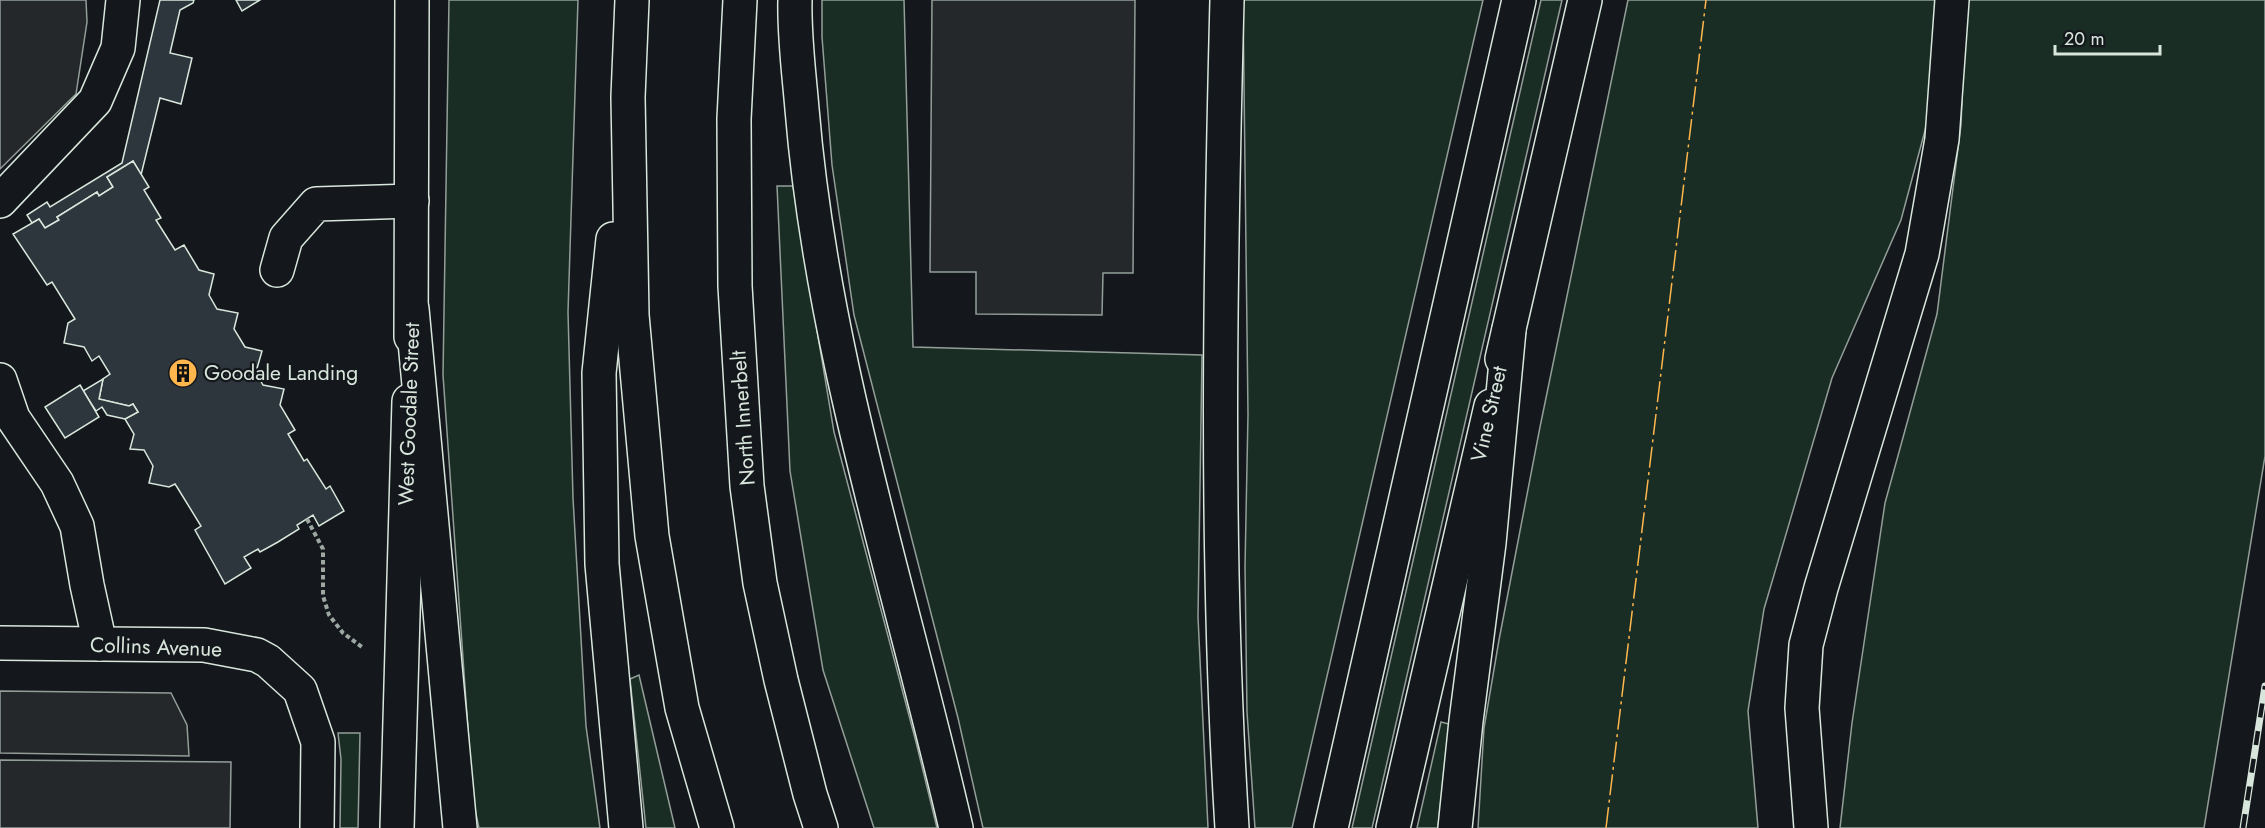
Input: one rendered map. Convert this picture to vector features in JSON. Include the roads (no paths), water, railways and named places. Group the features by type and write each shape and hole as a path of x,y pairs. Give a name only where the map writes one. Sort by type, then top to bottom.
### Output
{"main road":[{"path":"0,201 95,101 118,48 123,0"},
{"name":"West Goodale Street","path":"397,828 412,309 412,0"},
{"path":"632,0 628,97 632,315 652,536 682,708 717,828"},
{"name":"North Innerbelt","path":"740,0 734,118 735,286 747,486 760,583 778,669 821,828"},
{"path":"795,0 807,166 832,323 868,478 956,828"},
{"path":"1227,0 1223,162 1221,469 1226,731 1232,828"},
{"path":"1331,828 1519,0"},
{"name":"Vine Street","path":"1393,828 1585,0"},
{"path":"1811,828 1802,708 1806,645 1821,588 1922,255 1942,139 1952,0"},
{"path":"626,828 602,564 599,373 628,97"},
{"path":"278,270 286,238 316,204 412,201"},
{"path":"412,309 460,828"},
{"path":"1455,828 1489,543 1509,330"},
{"path":"0,380 6,416 57,483 77,526 100,644"},
{"name":"Collins Avenue","path":"0,643 204,645 257,655 268,661 300,690 318,742 317,828"}],"railway":[{"path":"2243,828 2265,686"}],"place":[{"name":"Goodale Landing","path":"183,373"}]}
